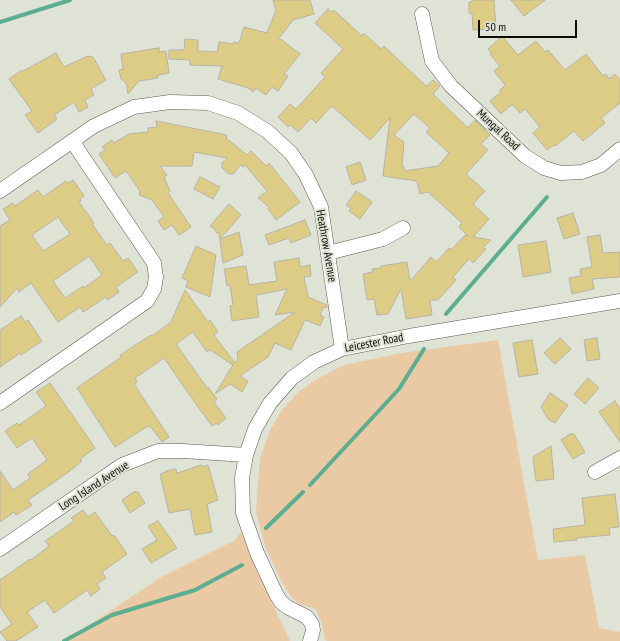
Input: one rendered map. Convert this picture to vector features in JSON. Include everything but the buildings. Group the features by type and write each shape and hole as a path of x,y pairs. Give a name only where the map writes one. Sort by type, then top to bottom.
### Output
{"street":[{"name":"Mungal Road","path":"422,14 432,62 451,86 525,156 544,168 555,172 582,172 601,165 620,149"},
{"name":"Heathrow Avenue","path":"0,190 94,126 134,107 170,102 208,103 238,113 267,131 292,153 306,175 320,207 342,349"},
{"path":"0,403 147,301 154,289 156,277 154,263 72,141"},
{"path":"328,253 383,239 403,228"},
{"name":"Leicester Road","path":"310,641 313,630 312,624 307,617 287,607 281,602 276,594 257,553 243,513 242,478 246,455 255,429 270,403 292,378 314,362 342,349 409,336 620,301"},
{"name":"Long Island Avenue","path":"0,549 122,465 158,451 246,455"},
{"path":"595,472 620,458"}],"shaded area":[{"path":"498,340 538,560 585,555 599,628 620,632 620,641 325,640 322,623 315,609 299,604 293,599 281,581 265,546 256,512 260,458 270,430 283,409 298,392 315,380 344,365 402,353"},
{"path":"241,532 257,571 290,641 65,641 163,576 235,540"}],"waterway":[{"path":"0,22 70,0"},
{"path":"446,314 547,197"},
{"path":"310,485 399,389 424,349"},
{"path":"266,528 303,492"},
{"path":"64,641 112,615 195,590 242,565"}]}
